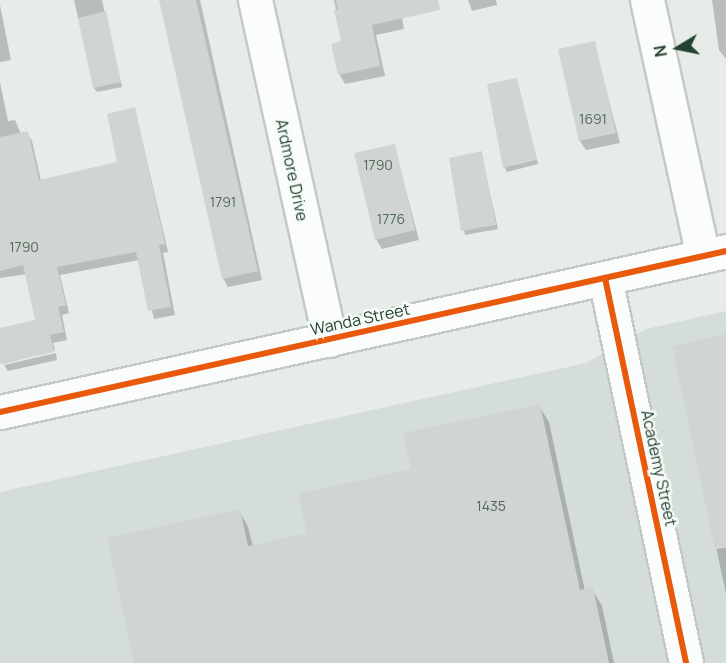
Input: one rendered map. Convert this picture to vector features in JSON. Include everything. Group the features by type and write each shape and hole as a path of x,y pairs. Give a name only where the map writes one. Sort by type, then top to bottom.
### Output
{"street":[{"name":"Ardmore Drive","path":"255,0 330,340"},
{"path":"647,0 715,253"},
{"name":"Wanda Street","path":"0,412 715,253"},
{"name":"Academy Street","path":"605,278 686,663"}],"shaded area":[{"path":"726,311 726,663 0,663 0,492 586,363 646,329"}],"building":[{"path":"159,0 196,0 258,271 222,279"},
{"path":"336,0 438,0 440,10 372,25 380,66 338,75 331,44 341,41 334,10 338,9"},
{"path":"106,11 121,82 93,88 78,18"},
{"path":"595,41 616,133 579,141 558,49"},
{"path":"517,78 537,160 503,168 487,84"},
{"path":"135,107 165,244 159,245 171,307 148,311 136,252 57,267 66,305 58,307 64,332 50,335 54,352 0,364 0,328 35,320 23,265 0,271 0,137 28,131 39,180 117,162 107,114"},
{"path":"395,144 415,230 375,240 354,153"},
{"path":"482,151 496,225 461,231 449,158"},
{"path":"726,334 726,548 715,549 672,346"},
{"path":"540,404 580,590 593,587 609,663 134,663 107,538 240,509 248,546 307,533 298,494 411,469 403,433"}],"cycle path":[{"path":"0,412 726,251"},
{"path":"605,278 686,663"}]}
